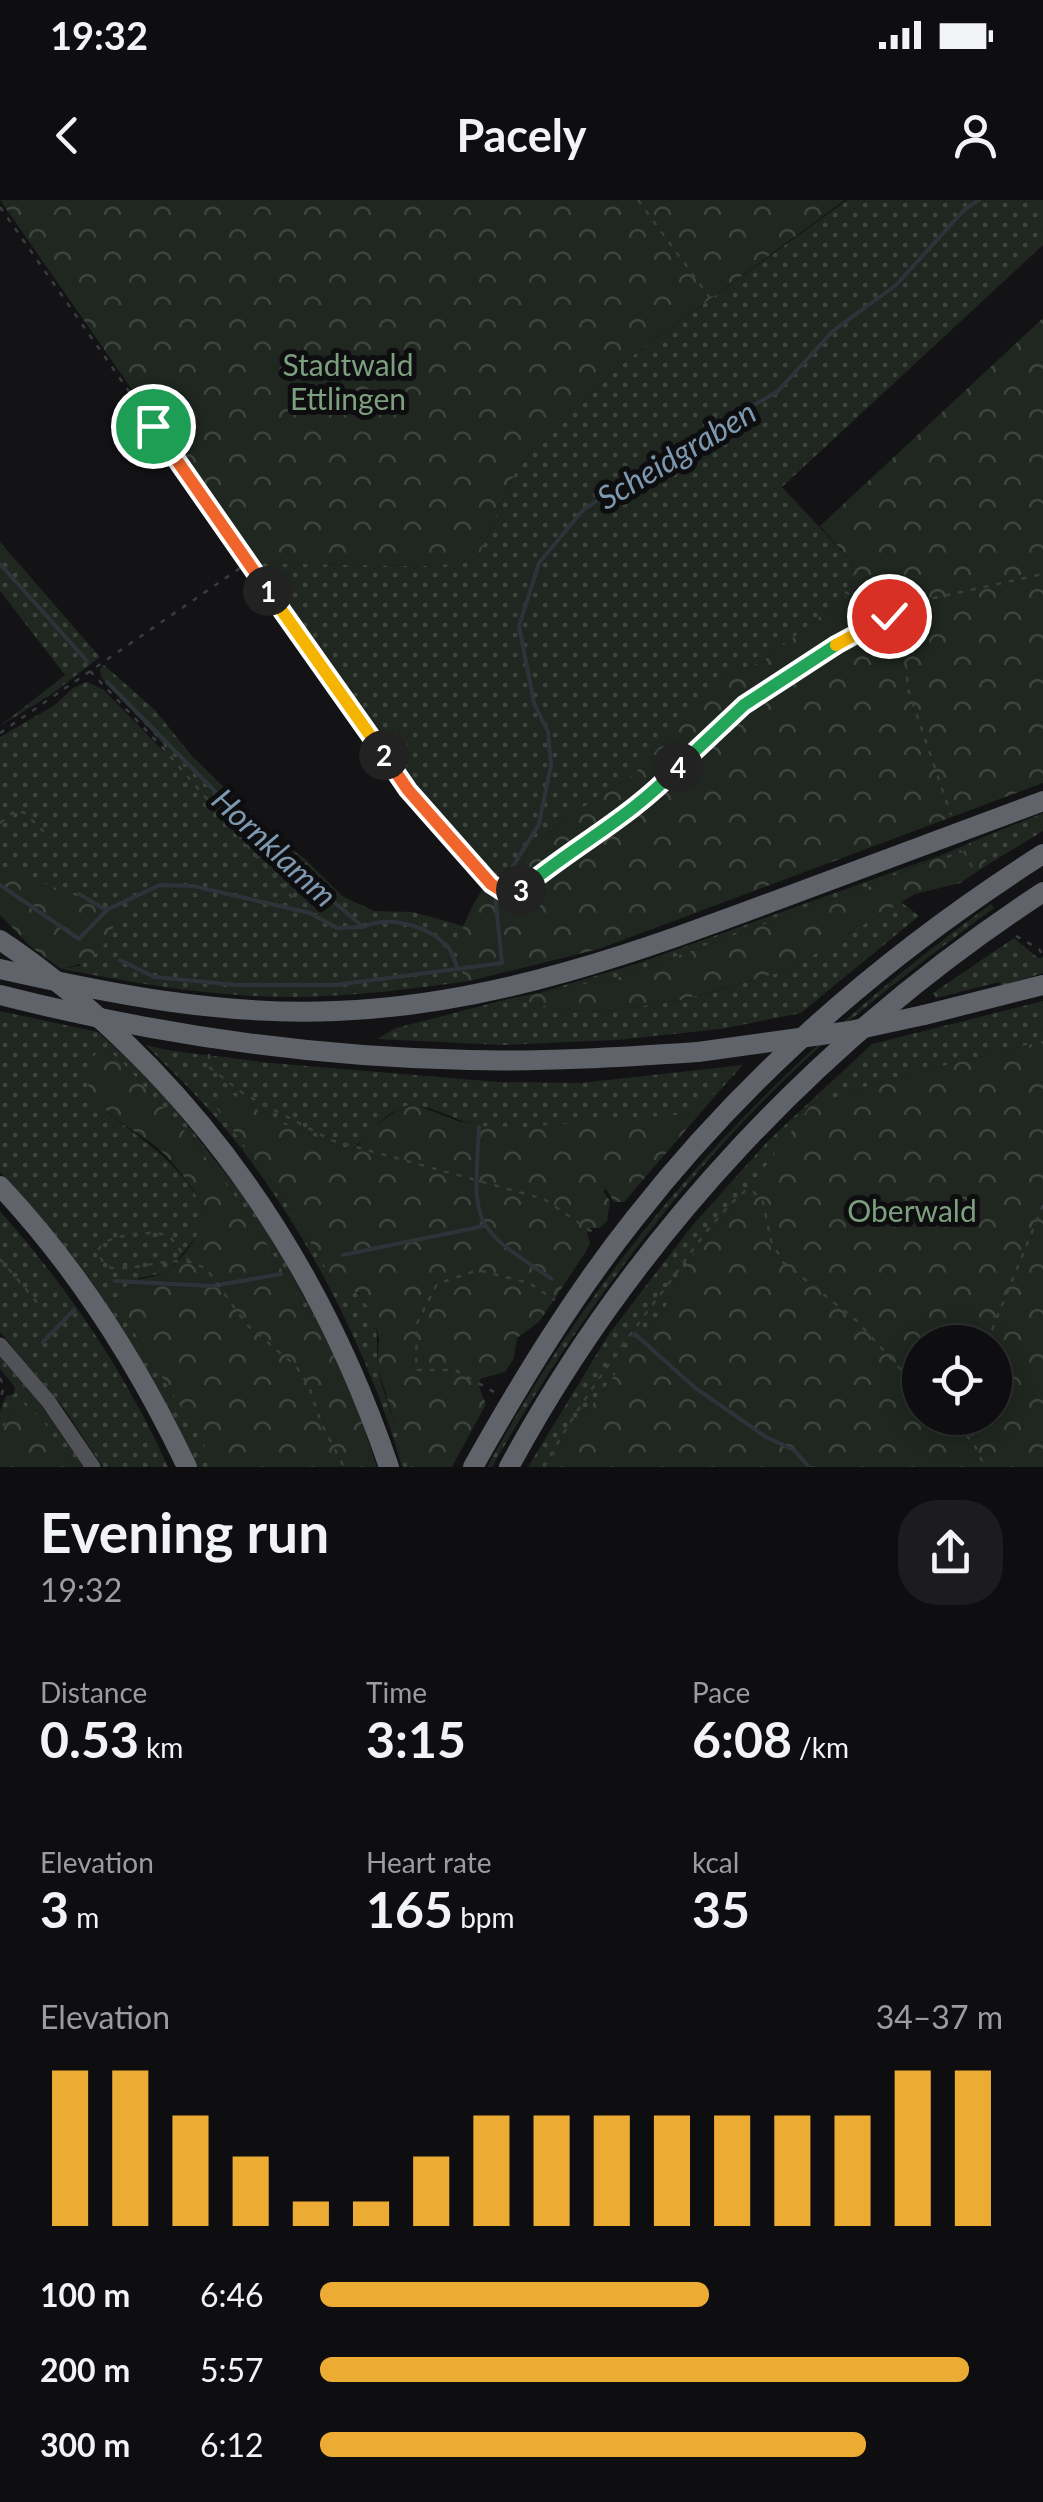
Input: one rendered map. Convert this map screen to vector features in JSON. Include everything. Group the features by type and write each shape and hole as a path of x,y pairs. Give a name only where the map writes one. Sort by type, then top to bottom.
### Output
{"highway":[{"path":"0,969 124,997 210,1007 336,1011 458,998 545,979 638,952 1043,800"},
{"path":"472,1467 568,1310 614,1246 725,1114 808,1033 935,928 1043,854"},
{"path":"509,1467 538,1413 630,1279 702,1189 767,1118 840,1046 896,999 952,954 1043,892"},
{"path":"0,940 116,1032 231,1160 290,1248 352,1368 389,1467"},
{"path":"0,995 81,1016 308,1050 468,1060 541,1060 698,1052 812,1037 924,1015 1043,984"},
{"path":"0,1186 90,1295 140,1375 187,1467"}],"main road":[{"path":"0,1345 48,1401 93,1467"}],"path":[{"path":"638,200 713,302"},
{"path":"0,206 408,790 491,884 510,893 520,891 558,858 648,799 744,705 817,656 926,600 1043,574"},
{"path":"0,733 248,563"},
{"path":"845,592 889,616"},
{"path":"895,613 904,643 908,689 952,816"},
{"path":"90,670 298,904"},
{"path":"0,823 16,810 26,813 50,838"},
{"path":"946,856 963,848 974,872"},
{"path":"1016,936 1043,955"},
{"path":"209,1038 209,1067 244,1094 286,1118 332,1140 544,1199 614,1246"},
{"path":"544,1467 634,1328 706,1231 745,1191 752,1190 763,1202 771,1241 784,1262 856,1322 902,1372"},
{"path":"993,1325 1043,1205"},
{"path":"190,1262 171,1238 161,1233 113,1237 103,1242 99,1251 111,1268 170,1261 206,1268 247,1325 296,1366 344,1467"},
{"path":"0,1259 41,1307"},
{"path":"510,1402 456,1370 416,1370 416,1323 437,1284 478,1270 530,1283 568,1310"},
{"path":"0,1378 4,1386 0,1401"},
{"path":"965,1435 973,1442"},
{"path":"972,1435 985,1467"}],"green space":[{"name":"Stadtwald Ettlingen","path":"0,200 845,200 631,357 575,405 533,448 514,475 476,562 423,566 253,563"},
{"path":"847,200 1043,200 1043,245 782,487 851,561 855,581 845,597 762,662 730,672 634,774 564,820 494,880 414,793 253,563 423,566 476,562 514,475 533,448 575,405 631,357"},
{"path":"1043,318 1043,783 599,949 469,981 457,960 458,943 465,922 488,884 564,820 634,774 730,672 762,662 845,597 855,581 851,561 820,526"},
{"path":"0,542 100,657 52,694 0,726 65,675 0,591"},
{"path":"104,665 155,710 191,755 277,839 304,858 342,896 374,911 413,912 463,926 459,961 469,981 363,994 269,997 180,989 61,969 79,966 114,912 0,866 0,737 87,682 104,690 163,751 164,745 101,677"},
{"path":"1043,813 1043,831 987,865 981,838"},
{"path":"981,838 987,865 960,883 915,894 788,970 681,1000 601,1012 558,1009 512,998 614,979 873,885"},
{"path":"938,856 873,885 614,979 538,993 636,964"},
{"path":"0,866 118,912 99,951 83,962 61,969 31,947 0,915"},
{"path":"901,902 919,916 801,1013 721,1029 617,1040 504,1045 377,1039 396,1028 512,998 558,1009 601,1012 682,1000 788,970"},
{"path":"991,904 994,908 816,1050 723,1144 615,1276 492,1467 487,1467 589,1303 707,1157 772,1089 841,1024"},
{"path":"1014,938 1038,958 1043,957 1043,973 1002,986 999,982 936,998 933,993"},
{"path":"1043,1001 1043,1041 814,1102 690,1259 665,1308 545,1467 528,1467 609,1334 691,1227 769,1140 872,1044"},
{"path":"0,1011 98,1032 129,1060 166,1098 241,1193 271,1237 326,1337 250,1217 196,1144 119,1059 102,1047 106,1111 175,1168 207,1215 199,1233 168,1272 139,1278 126,1319 203,1441 214,1467 198,1467 178,1425 111,1312 60,1242 0,1172"},
{"name":"Oberwald","path":"1043,1041 1043,1467 545,1467 665,1308 690,1259 814,1101 840,1098 875,1083"},
{"path":"146,1045 260,1062 498,1082 580,1083 743,1065 709,1100 680,1115 516,1128 476,1125 411,1106 388,1115 350,1151 278,1122 231,1094 213,1103 282,1196 336,1284 341,1290 363,1297 372,1312 380,1379 408,1467 402,1467 346,1321 294,1225 233,1137"},
{"path":"102,1047 119,1059 196,1144 250,1217 326,1337 355,1401 377,1467 214,1467 126,1319 122,1303 127,1285 161,1274 176,1264 207,1215 170,1160 100,1105 91,1092 87,1078 90,1063"},
{"path":"722,1088 624,1202 614,1202 606,1189 603,1191 610,1201 607,1221 587,1233 590,1243 585,1253 539,1322 517,1338 514,1358 505,1372 480,1379 486,1404 452,1467 408,1467 377,1365 379,1338 374,1317 359,1293 341,1290 336,1284 282,1196 213,1103 224,1094 231,1094 278,1122 350,1151 367,1132 401,1107 416,1105 482,1126 524,1127 687,1114"},
{"path":"0,1211 94,1333 134,1398 168,1467 103,1467 63,1407 0,1332"},
{"path":"0,1357 38,1401 84,1467 74,1467 40,1417 14,1404 0,1436 0,1411 15,1387 0,1369"},
{"path":"21,1402 40,1417 74,1467 0,1467 0,1436 14,1404"}],"waterway":[{"name":"Scheidgraben","path":"502,884 539,824 551,765 548,732 534,703 519,626 539,563 583,510 677,448 777,392 833,331 896,285 965,209 979,200"},
{"name":"Hornklamm","path":"0,564 87,661"},
{"name":"Hornklamm","path":"107,682 268,845 363,927 396,922 429,932 447,946 458,969"},
{"path":"0,885 79,939 106,911"},
{"path":"79,894 106,910 160,885 193,886 310,913 337,928 362,927"},
{"path":"120,960 154,977 237,985 335,985 502,963 495,894"},
{"name":"Scheidgraben","path":"479,1127 476,1184 482,1219 504,1246 552,1279"},
{"path":"343,1255 484,1226"},
{"path":"115,1281 212,1286 281,1274"},
{"path":"43,1342 74,1310"},
{"name":"Scheidgraben","path":"635,1334 694,1387 766,1437 794,1450 809,1467"}],"route":[{"path":"153,426 408,790 491,884 502,891 520,891 558,858 648,799 744,705 817,656 889,616"}]}
